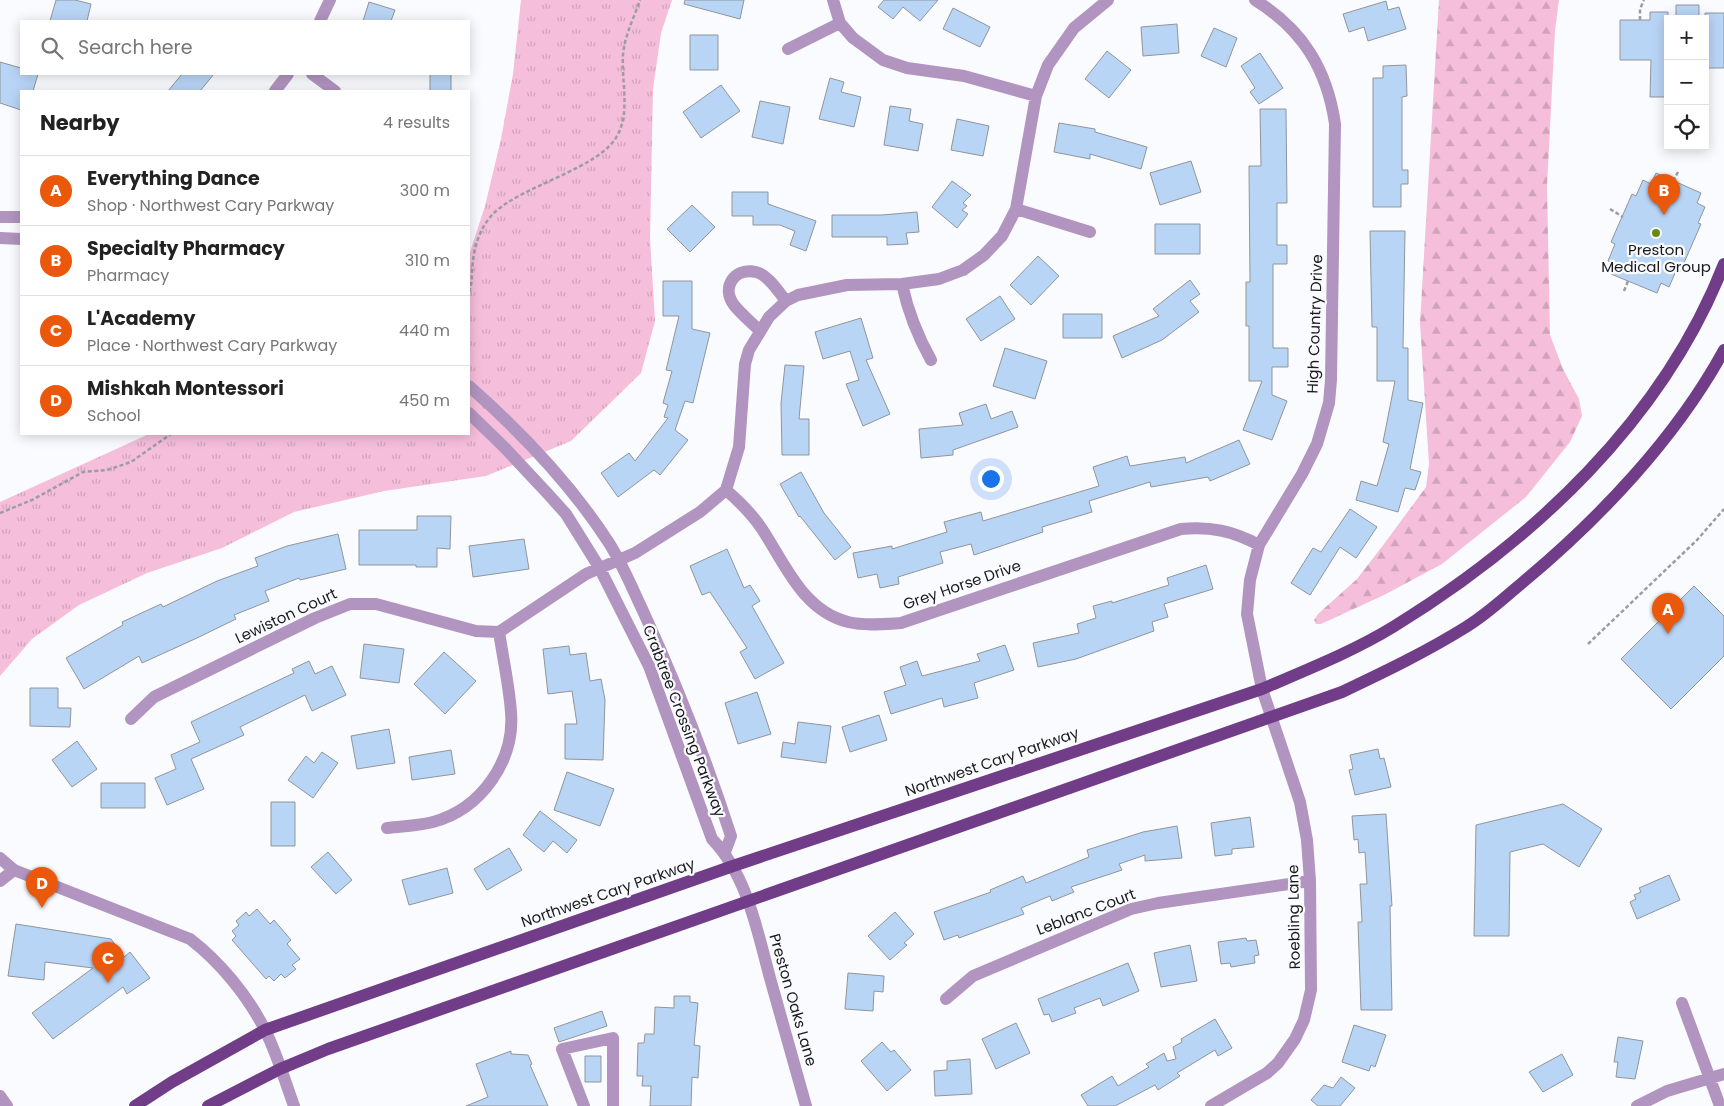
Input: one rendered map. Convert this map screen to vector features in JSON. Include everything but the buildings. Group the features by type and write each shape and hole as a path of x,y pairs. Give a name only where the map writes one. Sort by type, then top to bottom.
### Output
{"main road":[{"name":"Northwest Cary Parkway","path":"135,1106 172,1082 265,1030 733,866 1262,689 1329,660 1392,628 1469,576 1527,531 1605,453 1655,391 1688,343 1724,264"},
{"path":"208,1106 280,1069 396,1024 748,903 1342,692 1376,676 1467,626 1558,552 1632,476 1670,432 1724,350"}],"street":[{"path":"320,20 330,0"},
{"path":"833,0 840,23 868,50 895,65 964,76 1036,96"},
{"path":"387,828 433,822 447,817 474,800 497,773 508,745 511,712 499,632 599,567 672,531 726,490 739,447 745,364 748,350 769,316 786,301 822,288 847,285 902,284 939,279 970,265 984,255 1002,236 1016,210 1036,96 1048,65 1074,28 1108,0"},
{"name":"High Country Drive","path":"1255,0 1289,25 1316,61 1329,92 1334,124 1335,153 1329,403 1323,428 1302,474 1259,544 1250,580 1247,614 1262,689"},
{"path":"788,50 840,23"},
{"path":"276,90 287,75"},
{"path":"313,75 333,90"},
{"path":"1016,210 1090,232"},
{"path":"0,216 20,217"},
{"path":"0,238 20,238"},
{"path":"759,330 734,305 728,294 729,283 734,276 744,271 757,272 770,282 786,301"},
{"path":"902,284 915,331 931,360"},
{"name":"Crabtree Crossing Parkway","path":"470,387 514,427 568,488 618,559 662,649 689,716 730,836 725,852"},
{"name":"Crabtree Crossing Parkway","path":"470,415 506,448 566,514 599,567 648,666 712,839 725,852 733,866 748,903"},
{"name":"Grey Horse Drive","path":"726,490 747,509 762,529 796,585 824,611 848,622 901,623 1181,529 1212,528 1229,531 1259,544"},
{"name":"Lewiston Court","path":"131,719 154,697 315,618 350,604 376,604 476,631 499,632"},
{"name":"Roebling Lane","path":"1211,1106 1267,1073 1289,1049 1304,1020 1312,976 1307,840 1300,802 1262,689"},
{"path":"0,858 14,870 190,939 206,951 240,990 265,1030 294,1106"},
{"path":"0,881 14,870"},
{"name":"Leblanc Court","path":"946,999 973,976 1131,909 1158,903 1310,881"},
{"name":"Preston Oaks Lane","path":"748,903 806,1106"},
{"path":"1682,1003 1720,1106"},
{"path":"584,1106 562,1049 613,1038 613,1106"},
{"path":"1637,1106 1667,1091 1724,1074"},
{"path":"0,1096 7,1106"}],"path":[{"path":"470,290 472,285 473,261 480,234 493,215 515,198 591,159 610,146 617,136 624,107 624,47 640,0"},
{"path":"1640,20 1640,9 1644,0"},
{"path":"1673,181 1678,172"},
{"path":"1610,209 1623,217"},
{"path":"1624,291 1628,281"},
{"path":"0,513 32,500 83,472 107,470 131,462 170,435"},
{"path":"1588,644 1697,540 1724,509"}],"green space":[{"path":"521,0 672,0 661,33 653,89 650,239 655,321 641,373 571,441 486,476 384,491 294,512 222,548 147,573 79,605 32,639 0,676 0,502 147,435 470,435 470,252 485,206 501,139 513,74"},
{"path":"1439,0 1559,0 1555,30 1547,186 1550,335 1563,369 1579,399 1582,416 1570,442 1526,497 1442,564 1384,595 1321,624 1316,624 1314,620 1318,614 1357,579 1426,487 1429,464 1420,323"}],"place":[{"name":"Specialty Pharmacy","path":"1664,215"},
{"name":"Preston Medical Group","path":"1656,233"},
{"name":"Everything Dance","path":"1668,634"},
{"name":"Mishkah Montessori","path":"42,908"},
{"name":"L'Academy","path":"108,983"}]}
